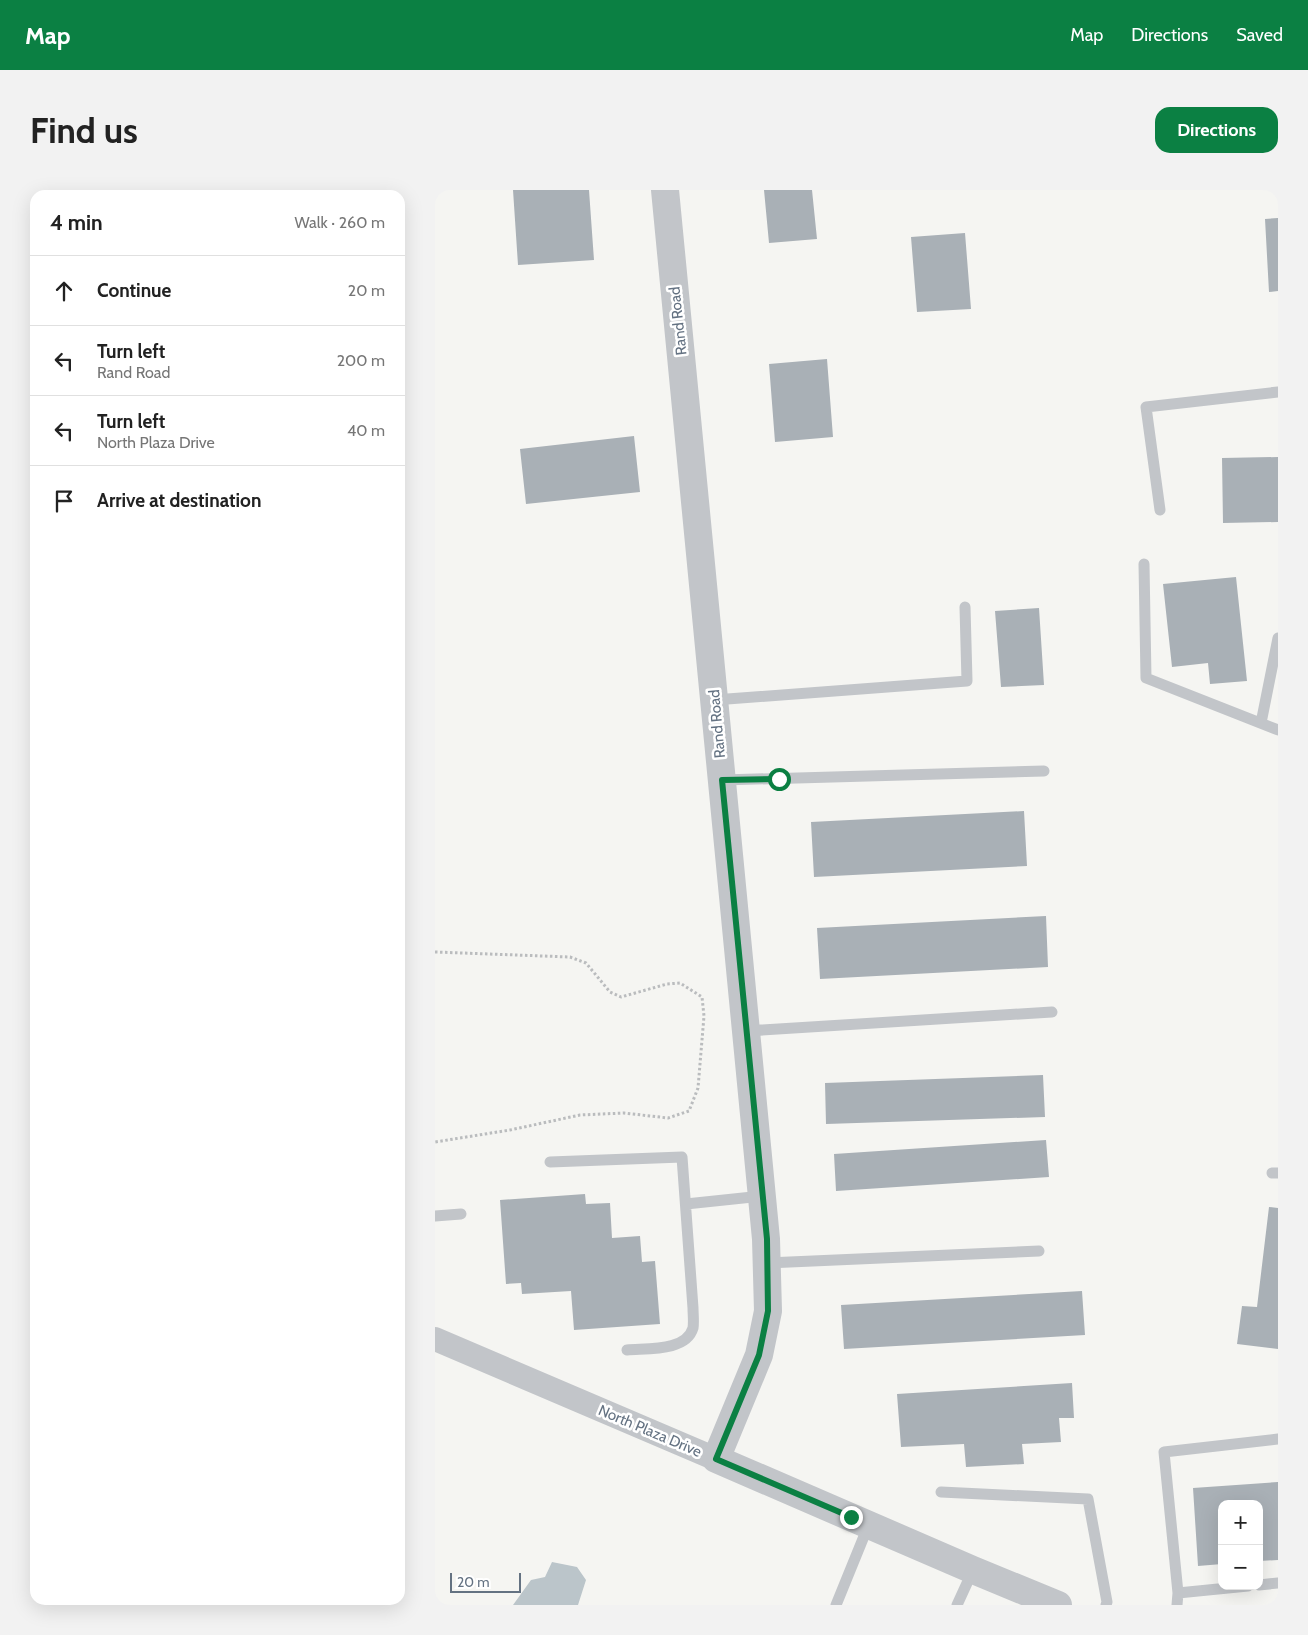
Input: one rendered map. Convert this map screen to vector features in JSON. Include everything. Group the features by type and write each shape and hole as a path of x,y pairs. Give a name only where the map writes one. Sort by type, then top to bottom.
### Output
{"street":[{"name":"Rand Road","path":"665,190 767,1239 768,1311 759,1355 716,1459"},
{"name":"North Plaza Drive","path":"435,1339 1058,1605"}],"lane":[{"path":"1159,510 1145,407 1278,392"},
{"path":"1144,564 1146,678 1278,730"},
{"path":"714,700 967,681 965,607"},
{"path":"1261,723 1278,638"},
{"path":"722,780 1044,771"},
{"path":"746,1031 1052,1012"},
{"path":"550,1162 682,1157 693,1328 684,1341 676,1345 627,1350"},
{"path":"686,1204 762,1196"},
{"path":"435,1216 461,1214"},
{"path":"767,1262 1039,1251"},
{"path":"1226,1590 1177,1599 1164,1452 1278,1440"},
{"path":"941,1492 1088,1498 1106,1605"},
{"path":"835,1605 869,1524"},
{"path":"957,1605 973,1570"},
{"path":"1263,1585 1278,1583"}],"path":[{"path":"435,952 570,957 586,964 610,992 621,997 667,984 681,983 703,997 704,1016 698,1088 689,1111 668,1118 624,1113 580,1115 510,1130 435,1142"}],"shaded area":[{"path":"552,1562 577,1567 586,1580 578,1605 513,1605 531,1580 545,1577"}],"building":[{"path":"513,190 589,190 594,260 518,265"},
{"path":"764,190 812,190 817,239 769,243"},
{"path":"1278,218 1278,291 1269,292 1265,219"},
{"path":"965,233 971,309 917,312 911,237"},
{"path":"827,359 833,437 775,442 769,364"},
{"path":"634,436 640,492 526,504 520,449"},
{"path":"1278,457 1278,522 1223,523 1222,458"},
{"path":"1236,577 1247,681 1210,684 1208,663 1172,667 1163,584"},
{"path":"1039,608 1044,685 1001,687 995,611"},
{"path":"1024,811 1027,866 814,877 811,822"},
{"path":"1046,916 1048,967 820,979 817,928"},
{"path":"1043,1075 1045,1117 826,1124 825,1083"},
{"path":"1046,1140 1049,1177 836,1191 834,1154"},
{"path":"585,1194 586,1204 610,1203 612,1238 640,1236 642,1262 655,1261 660,1324 574,1330 571,1291 522,1294 521,1283 506,1284 500,1200"},
{"path":"1269,1207 1278,1208 1278,1349 1237,1344 1242,1306 1257,1307"},
{"path":"1082,1291 1085,1335 844,1349 841,1305"},
{"path":"1072,1383 1074,1418 1059,1418 1061,1442 1022,1444 1024,1464 966,1467 964,1444 901,1447 897,1394"},
{"path":"1278,1482 1278,1560 1263,1561 1263,1500 1218,1500 1218,1564 1198,1566 1193,1488"}],"route":[{"path":"779,779 722,780 767,1239 768,1311 759,1355 716,1459 851,1517"}]}
